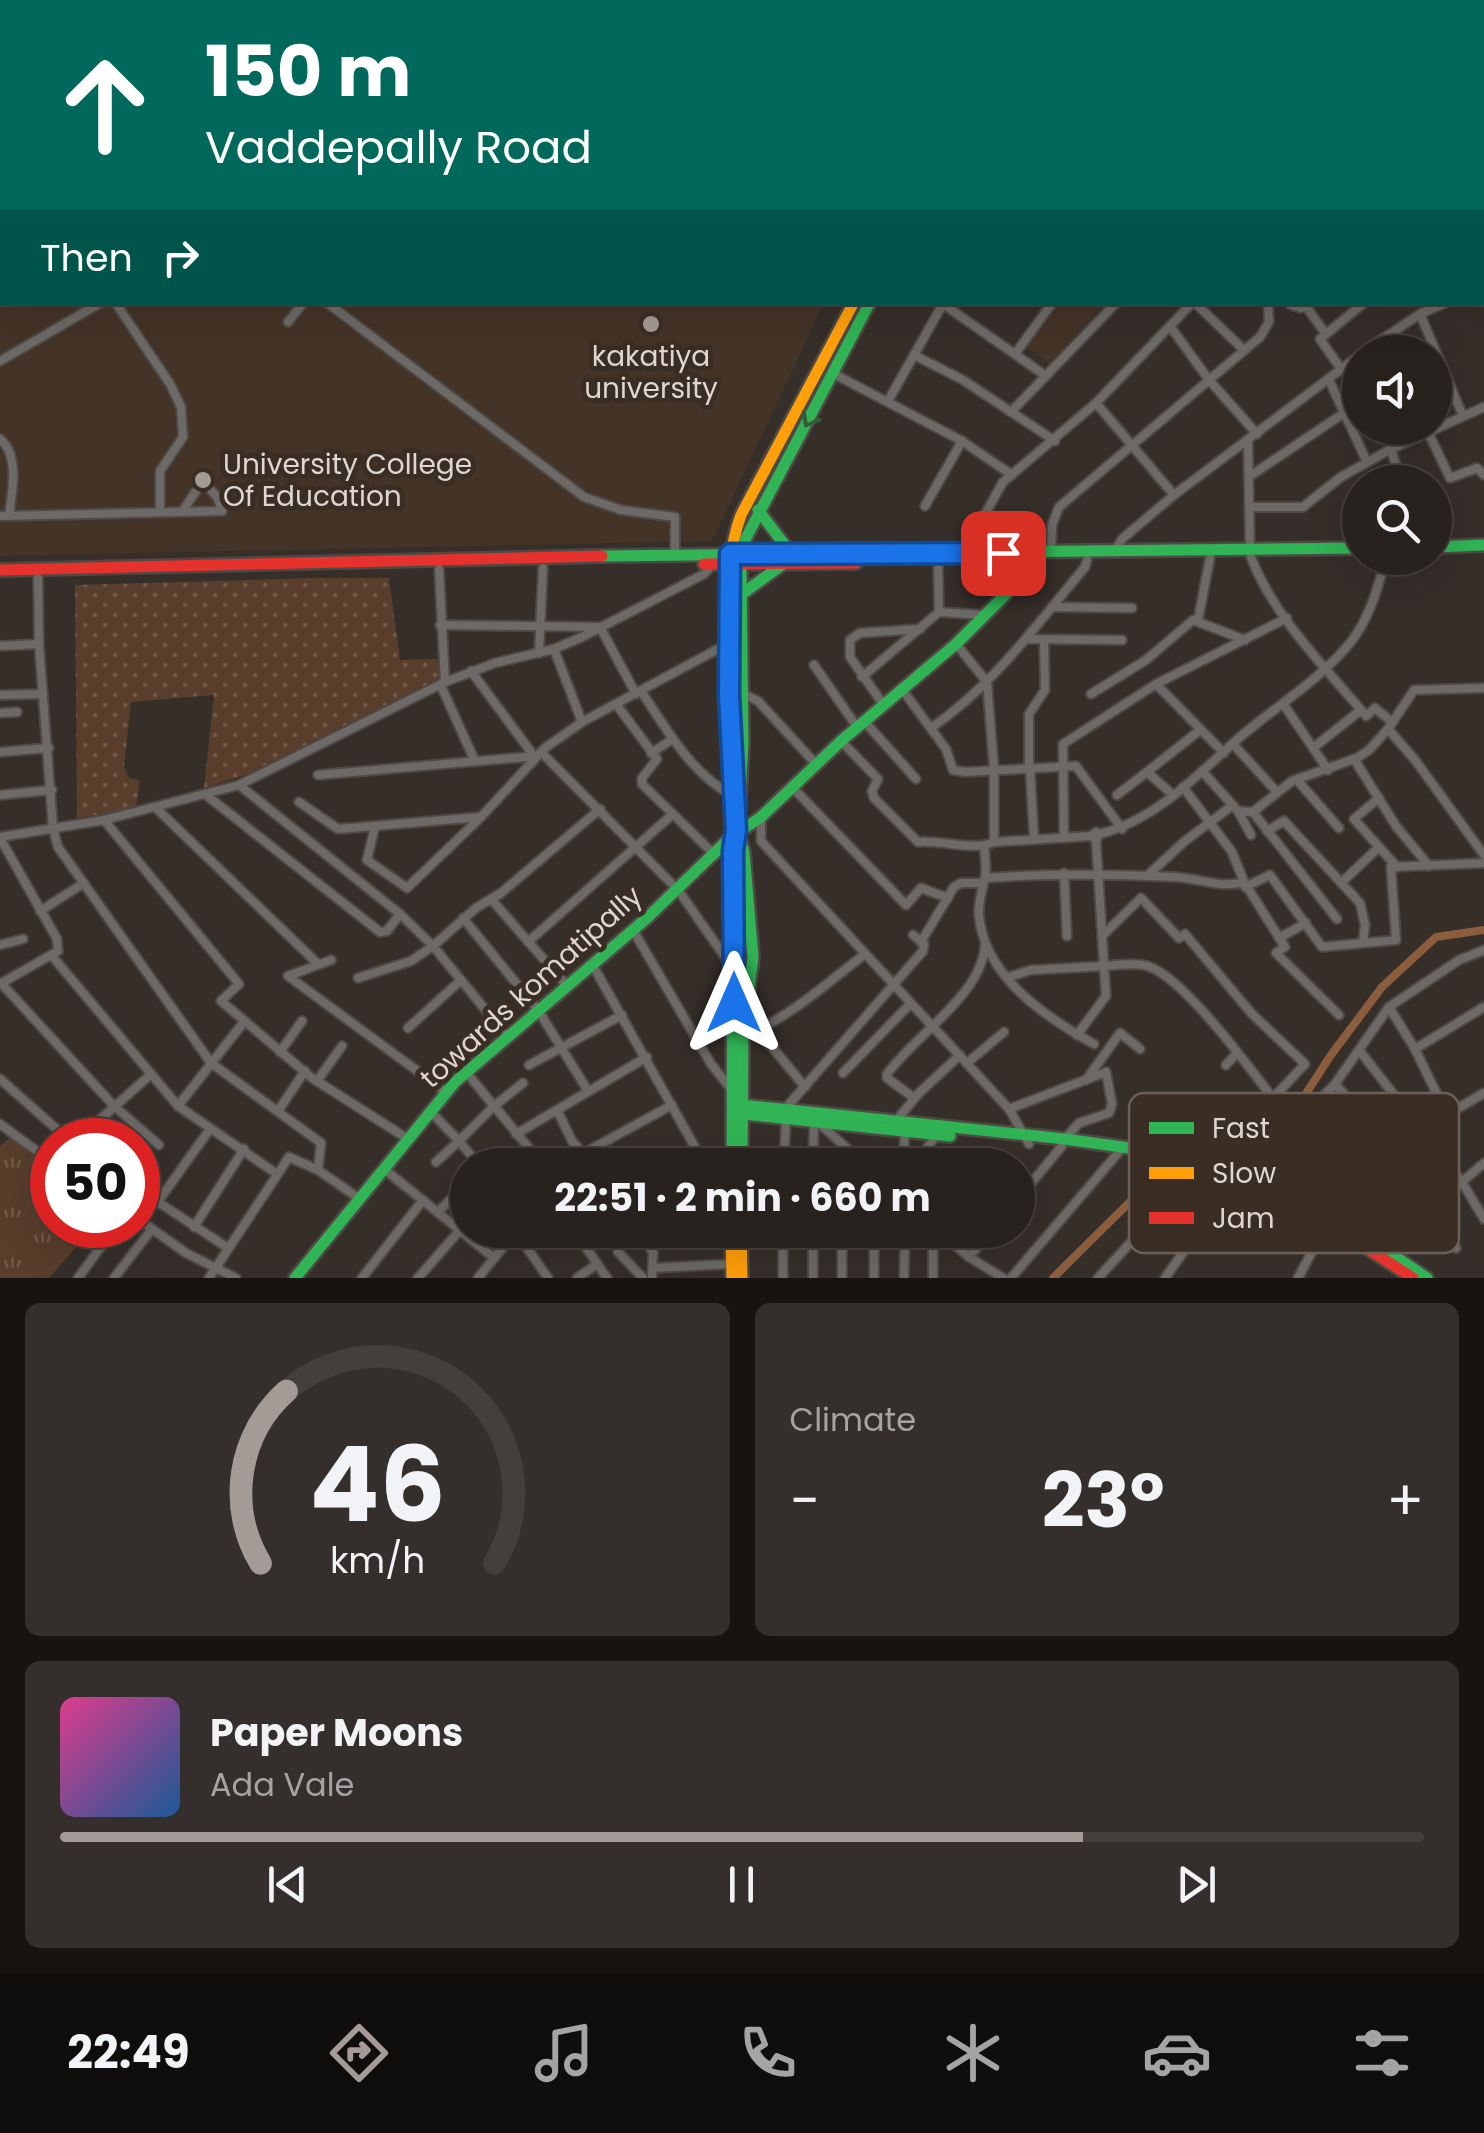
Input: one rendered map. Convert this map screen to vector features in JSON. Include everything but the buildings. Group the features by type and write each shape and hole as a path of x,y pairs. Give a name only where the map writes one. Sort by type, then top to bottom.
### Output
{"main road":[{"path":"734,1148 753,957 744,852 732,795 730,561 742,515 852,305"},
{"path":"741,1148 733,850 737,833 742,693 742,594 730,561 868,305"},
{"path":"758,510 787,559"},
{"path":"1452,546 1484,545"},
{"path":"0,578 543,568 978,554 1087,560 1210,558 1342,549"},
{"path":"742,594 787,559 938,562 1114,551 1342,556"},
{"path":"1452,554 1484,553"},
{"path":"0,570 675,555 730,561"},
{"name":"towards komatipally","path":"303,1275 360,1198 466,1072 633,930 901,688 956,644 1023,577 1028,557"},
{"path":"738,1105 905,1131 1129,1149"},
{"path":"785,1113 896,1121 1028,1141"},
{"path":"1063,1143 1129,1154"},
{"path":"732,1248 732,1278"},
{"path":"737,1248 742,1278"},
{"path":"1383,1253 1427,1278"},
{"path":"1386,1255 1413,1278"}],"street":[{"path":"0,361 97,305"},
{"path":"118,305 170,384 180,407 183,438 160,471 160,512"},
{"path":"288,322 302,305"},
{"path":"330,305 584,497 621,510 675,517 675,555"},
{"path":"888,401 942,305"},
{"path":"946,305 1046,376"},
{"path":"1015,354 1051,305"},
{"path":"1012,412 1114,305"},
{"path":"978,554 979,534 988,505 1012,475 1096,404 1190,305"},
{"path":"1196,305 1244,350"},
{"path":"1051,552 1052,525 1059,507 1266,329 1271,314 1269,305"},
{"path":"1291,305 1306,305"},
{"path":"1308,305 1324,333"},
{"path":"1114,551 1122,539 1174,495 1342,369 1320,342 1324,333 1361,305"},
{"path":"1390,335 1430,306"},
{"path":"1420,314 1463,416"},
{"path":"1170,326 1209,380 1258,434"},
{"path":"914,355 964,380 1054,441"},
{"path":"834,374 962,441 1012,475"},
{"path":"1330,380 1342,408"},
{"path":"1096,404 1174,495"},
{"path":"1452,421 1484,407"},
{"path":"1250,476 1342,414"},
{"path":"0,439 10,450 12,464 4,516 222,511 211,490"},
{"path":"925,506 962,441"},
{"path":"1248,442 1250,554 1257,574 1366,716 1376,708 1484,856"},
{"path":"1359,445 1367,462"},
{"path":"1250,507 1303,508 1340,477 1398,445"},
{"path":"1434,445 1450,478 1476,468 1484,475"},
{"path":"1391,448 1396,465"},
{"path":"182,512 196,491"},
{"path":"1198,620 1210,558"},
{"path":"931,728 987,682 1087,560"},
{"path":"128,1118 0,983 58,951 56,939 0,838 104,820 239,785 471,671 554,649 730,561"},
{"path":"938,562 939,612"},
{"path":"539,654 543,568"},
{"path":"439,569 443,684 474,759"},
{"path":"841,741 878,780 872,791 874,798 916,840 989,844 1122,829 1202,772 1326,667 1358,632 1381,575"},
{"path":"38,578 39,644 53,828 58,847 212,1063 321,1142 318,1170"},
{"path":"1052,607 1132,608"},
{"path":"862,677 939,612 985,615"},
{"path":"1064,838 1063,744 1156,684 1287,618"},
{"path":"1091,694 1146,660 1187,622 1198,620 1245,640"},
{"path":"440,625 600,627"},
{"path":"600,627 638,692 673,739 708,780 732,795"},
{"path":"883,704 848,652 854,635 920,630"},
{"path":"1026,639 1122,640"},
{"path":"1034,838 1028,714 1045,690 1044,640"},
{"path":"376,826 368,860 406,888 538,755 582,722 730,643"},
{"path":"0,646 39,644"},
{"path":"914,1098 886,1076 974,982 984,962 979,909 989,844 994,769 987,682 956,644"},
{"path":"554,649 582,722"},
{"path":"814,665 860,724 916,779"},
{"path":"471,671 538,755 600,809 634,849 678,890 735,970"},
{"path":"1156,684 1224,753"},
{"path":"901,688 946,749 953,770 1076,766 1122,829"},
{"path":"1253,812 1276,791 1369,750 1414,690 1484,688"},
{"path":"742,693 758,701 816,764"},
{"path":"0,694 43,694"},
{"path":"616,704 656,762 642,778 642,784 714,855"},
{"path":"1284,706 1328,770"},
{"path":"1313,748 1361,710"},
{"path":"0,713 17,712"},
{"path":"1117,794 1200,730"},
{"path":"651,754 673,739"},
{"path":"1232,744 1276,791"},
{"path":"0,752 48,748"},
{"path":"318,775 538,755"},
{"path":"1354,759 1396,826 1430,866"},
{"path":"1148,772 1173,795"},
{"path":"1202,772 1236,808 1251,835"},
{"path":"1298,780 1338,828"},
{"path":"239,785 400,914 433,946 507,1036"},
{"path":"792,787 906,904 922,888 948,898"},
{"path":"1183,787 1232,852 1244,884 1285,947 1276,953 1339,1014"},
{"path":"0,794 52,790"},
{"path":"206,794 380,932 387,931 400,914"},
{"path":"1380,798 1354,818 1397,867"},
{"path":"299,802 334,828 481,816"},
{"path":"156,808 317,963"},
{"path":"1147,876 1185,840 1236,808 1253,812 1337,919"},
{"path":"358,978 411,961 433,946 600,809"},
{"path":"528,942 674,814"},
{"path":"761,817 761,841 1010,1109 1028,1141"},
{"path":"104,820 239,984 221,1001 305,1072 408,1139"},
{"path":"1267,831 1284,821 1360,903 1366,925 1363,943"},
{"path":"1077,1035 1106,996 1095,833"},
{"path":"1342,883 1378,848"},
{"path":"784,1148 785,1113 924,952 925,946 917,938 957,884 1096,873 1196,878 1226,887 1270,874 1322,947 1396,940 1391,868 1484,863"},
{"path":"1064,874 1067,936"},
{"path":"40,910 84,884"},
{"path":"1102,936 1142,898 1179,938 1185,934 1252,1014 1305,1064 1278,1093"},
{"path":"491,899 567,986"},
{"path":"463,918 538,1010 588,1091"},
{"path":"1279,938 1306,923"},
{"path":"633,930 738,1105"},
{"path":"0,944 23,938"},
{"path":"984,945 1018,991 1055,1023 1094,1044"},
{"path":"1327,1093 1390,1007 1459,960 1484,950"},
{"path":"744,1036 865,954"},
{"path":"52,956 178,1106 277,1174"},
{"path":"331,960 288,976 446,1092"},
{"path":"592,964 696,1148"},
{"path":"1009,977 1031,970 1147,964 1204,1012 1269,1093"},
{"path":"408,1028 460,981"},
{"path":"844,1072 911,1003"},
{"path":"1415,1049 1484,1006"},
{"path":"1390,1007 1436,1093"},
{"path":"529,1066 622,1016"},
{"path":"280,1052 302,1021"},
{"path":"178,1106 243,1022"},
{"path":"758,1030 805,1087"},
{"path":"968,1063 1004,1032"},
{"path":"1086,1080 1120,1033 1140,1049"},
{"path":"317,1080 342,1046"},
{"path":"1358,1050 1392,1093"},
{"path":"1226,1064 1237,1053"},
{"path":"896,1121 914,1098 960,1055"},
{"path":"516,1134 647,1057"},
{"path":"278,1111 305,1072"},
{"path":"466,1072 528,1148"},
{"path":"1010,1109 1106,1072 1112,1104 1109,1113 1072,1128 1035,1178"},
{"path":"101,1118 150,1075"},
{"path":"0,1079 44,1118"},
{"path":"436,1162 524,1083"},
{"path":"1335,1084 1343,1093"},
{"path":"1459,1107 1484,1093"},
{"path":"593,1148 672,1105"},
{"path":"557,1110 572,1141 581,1148"},
{"path":"430,1111 465,1148"},
{"path":"814,1148 815,1120"},
{"path":"815,1120 846,1148"},
{"path":"0,1124 30,1146"},
{"path":"160,1199 210,1129"},
{"path":"904,1148 905,1131"},
{"path":"929,1148 937,1134"},
{"path":"194,1227 244,1149"},
{"path":"1010,1278 1118,1153"},
{"path":"209,1278 289,1157 318,1170 360,1198"},
{"path":"1459,1185 1484,1163"},
{"path":"384,1169 450,1222"},
{"path":"1459,1178 1484,1219"},
{"path":"362,1278 423,1200"},
{"path":"438,1212 450,1200"},
{"path":"160,1205 228,1248"},
{"path":"160,1235 186,1253 236,1278"},
{"path":"418,1278 450,1241"},
{"path":"1098,1278 1129,1244"},
{"path":"78,1278 100,1248"},
{"path":"129,1278 117,1274 137,1248"},
{"path":"482,1248 494,1258"},
{"path":"478,1278 503,1248"},
{"path":"528,1248 548,1278"},
{"path":"586,1248 607,1278"},
{"path":"649,1248 652,1278"},
{"path":"783,1248 783,1278"},
{"path":"813,1248 813,1278"},
{"path":"842,1248 842,1278"},
{"path":"874,1248 874,1278"},
{"path":"904,1248 904,1278"},
{"path":"932,1278 934,1248"},
{"path":"958,1248 1003,1278"},
{"path":"969,1257 977,1248"},
{"path":"618,1252 643,1278"},
{"path":"1164,1278 1182,1253"},
{"path":"1298,1278 1311,1253"},
{"path":"578,1278 597,1264"},
{"path":"653,1268 731,1264"},
{"path":"486,1270 492,1278"}],"shaded area":[{"name":"kakatiya university","path":"0,305 823,305 712,541 0,556"},
{"path":"1056,305 1102,306 1050,364 1025,346"}],"green space":[{"path":"389,578 400,660 439,659 442,680 255,772 204,788 214,695 131,702 124,767 129,778 140,780 136,809 77,818 75,585"},
{"path":"12,1136 30,1150 30,1248 75,1248 49,1278 0,1278 0,1146"}],"waterway":[{"path":"1306,1093 1382,987 1436,937 1484,930"},
{"path":"1053,1278 1129,1203"}],"traffic: fast":[{"path":"738,831 743,744 741,564 746,538 868,305"},
{"path":"758,510 791,553"},
{"path":"1452,546 1484,545"},
{"path":"602,556 1342,548"},
{"path":"739,832 761,817 841,741 956,644 1023,577 1028,553"},
{"path":"742,594 783,564"},
{"path":"295,1278 455,1082 647,918 734,834"},
{"path":"739,835 744,852 753,957 743,1036 742,1148"},
{"path":"732,1148 736,836"},
{"path":"733,1104 1129,1148"},
{"path":"734,1113 950,1136"},
{"path":"1390,1253 1427,1278"}],"traffic: slow":[{"path":"735,821 729,605 736,530 852,305"},
{"path":"731,1248 732,1278"},
{"path":"741,1248 742,1278"}],"traffic: jam":[{"path":"0,570 602,556"},
{"path":"704,564 856,563"},
{"path":"1374,1253 1413,1278"}],"place":[{"name":"kakatiya university","path":"651,324"},
{"name":"University College Of Education","path":"203,480"}],"route":[{"path":"734,1003 736,830 729,695 730,554 1003,553"}]}
